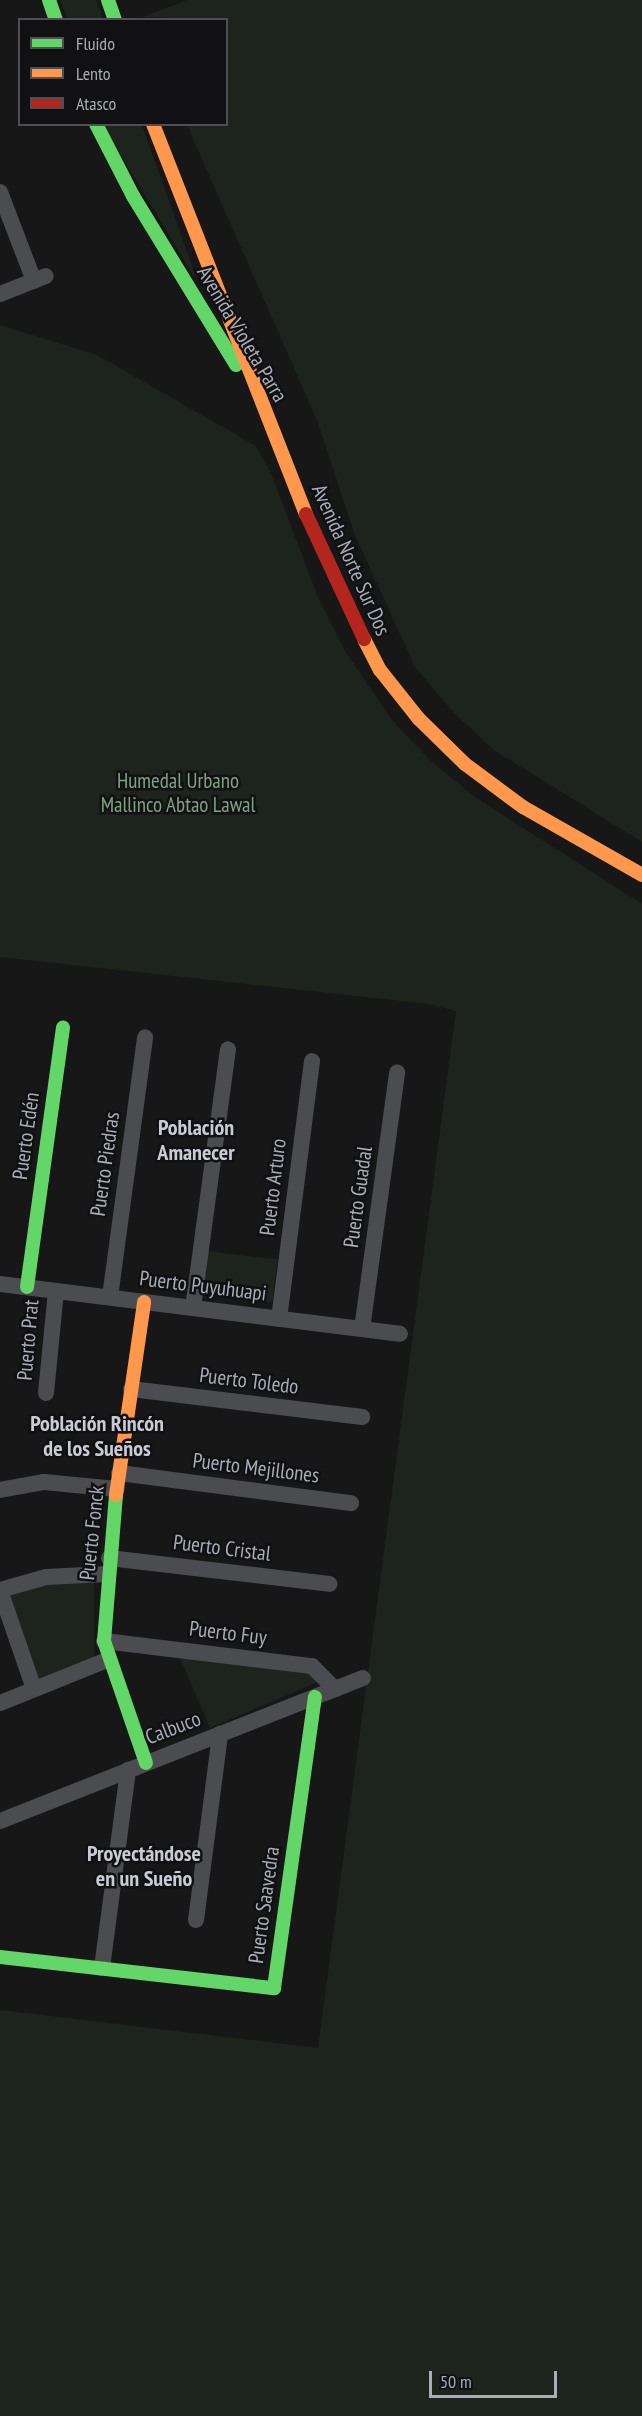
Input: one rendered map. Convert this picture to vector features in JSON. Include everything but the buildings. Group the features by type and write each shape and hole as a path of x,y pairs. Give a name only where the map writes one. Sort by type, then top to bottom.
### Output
{"main road":[{"path":"49,0 55,18"},
{"name":"Avenida Violeta Parra","path":"97,126 133,196 268,421"},
{"name":"Avenida Violeta Parra","path":"154,126 268,421"},
{"name":"Avenida Norte Sur Dos","path":"268,421 339,594 396,692 440,742 490,783 642,875"},
{"name":"Puerto Edén","path":"27,1287 63,1027"},
{"name":"Puerto Fonck","path":"144,1302 118,1481 108,1566 104,1641 107,1660 146,1763"},
{"name":"Puerto Saavedra","path":"0,1957 274,1988 315,1697"}],"street":[{"path":"0,192 40,279 0,294"},
{"name":"Puerto Piedras","path":"110,1298 145,1037"},
{"path":"193,1308 228,1049"},
{"name":"Puerto Arturo","path":"279,1319 312,1061"},
{"name":"Puerto Guadal","path":"362,1329 397,1072"},
{"name":"Puerto Puyuhuapi","path":"0,1284 400,1334"},
{"name":"Puerto Prat","path":"46,1394 56,1291"},
{"name":"Puerto Toledo","path":"132,1389 362,1417"},
{"name":"Puerto Mejillones","path":"0,1490 44,1482 118,1481 351,1503"},
{"name":"Puerto Cristal","path":"34,1689 0,1590 46,1576 108,1566 329,1584"},
{"name":"Puerto Fuy","path":"104,1641 312,1666 335,1689"},
{"path":"0,1703 107,1660"},
{"name":"Calbuco","path":"0,1821 363,1678"},
{"path":"196,1920 220,1734"},
{"path":"102,1968 128,1770"}],"green space":[{"path":"60,0 96,0 103,18 68,18"},
{"path":"187,0 642,0 642,842 494,750 454,713 415,667 354,533 317,420 187,126 228,126 228,18 143,17"},
{"path":"104,126 142,126 196,277"},
{"name":"Humedal Urbano Mallinco Abtao Lawal","path":"0,325 97,355 256,446 271,473 317,595 345,651 391,719 432,762 475,797 642,904 642,2416 0,2416 0,2010 318,2048 456,1011 429,1004 0,957"},
{"path":"208,1251 277,1260 272,1302 203,1294"},
{"path":"94,1581 94,1659 39,1680 7,1596 16,1587"},
{"path":"179,1656 303,1669 318,1682 210,1728"}],"traffic: fast":[{"path":"49,0 55,18"},
{"path":"108,0 114,18"},
{"path":"97,126 133,196 236,365"},
{"path":"27,1287 63,1027"},
{"path":"116,1495 104,1641 146,1763"},
{"path":"0,1957 274,1988 315,1697"}],"traffic: slow":[{"path":"154,126 306,514"},
{"path":"364,639 380,670 419,719 465,764 523,807 642,875"},
{"path":"116,1495 144,1302"}],"traffic: jam":[{"path":"306,514 364,639"}],"district":[{"name":"Población Amanecer","path":"196,1140"},
{"name":"Población Rincón de los Sueños","path":"97,1436"},
{"name":"Proyectándose en un Sueño","path":"144,1866"}]}
